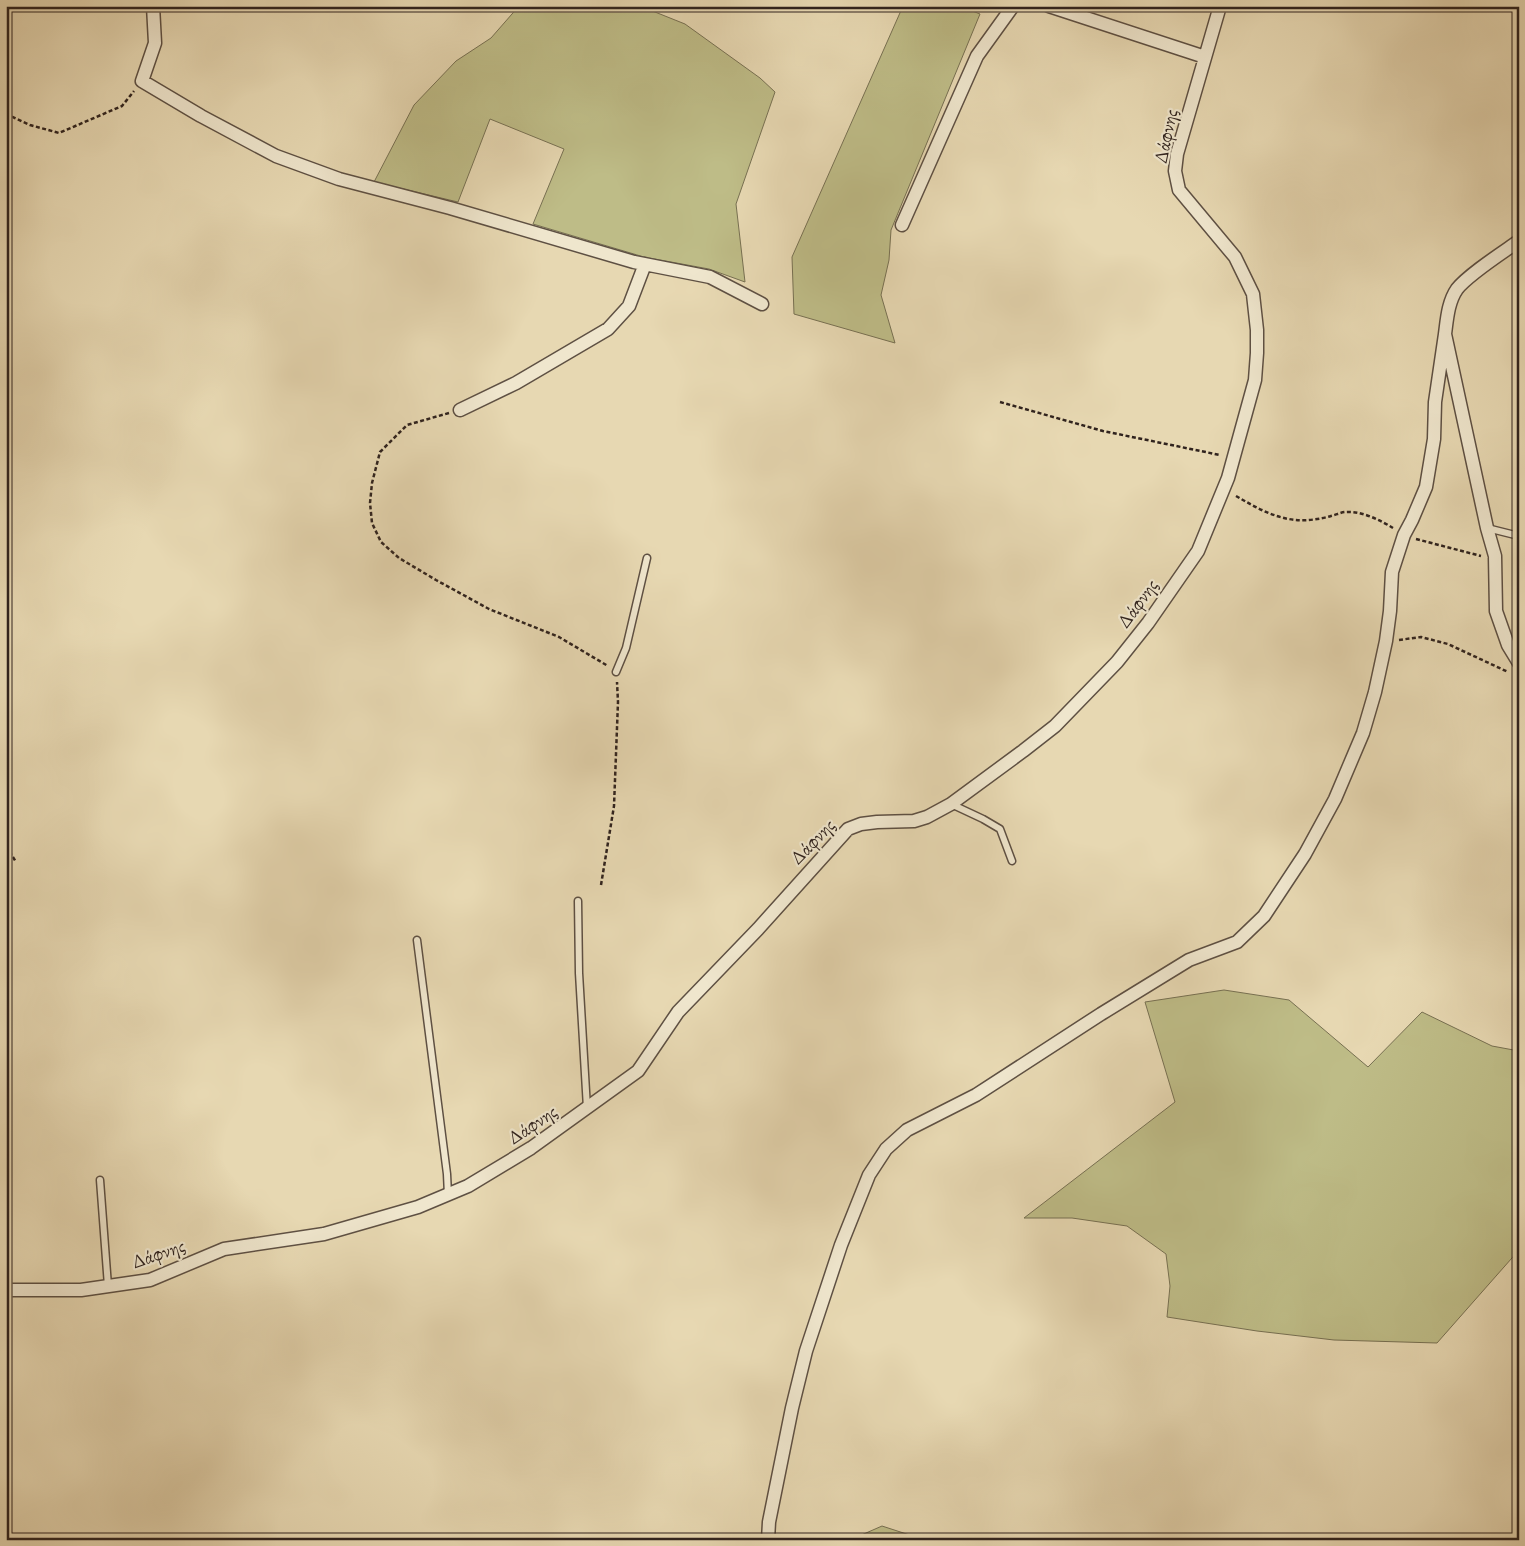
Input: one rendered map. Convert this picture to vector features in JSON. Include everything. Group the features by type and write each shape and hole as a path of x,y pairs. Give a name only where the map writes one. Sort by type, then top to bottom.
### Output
{"street":[{"path":"153,6 155,43 142,81 201,116 276,156 339,179 450,208 645,264 710,277 762,304"},
{"path":"902,225 977,56 1013,6"},
{"path":"1049,6 1205,57"},
{"name":"Δάφνης","path":"6,1290 81,1290 150,1280 224,1249 324,1234 418,1208 468,1186 532,1148 638,1071 678,1012 758,929 848,829 861,824 877,822 914,821 951,804 1055,726 1117,662 1148,623 1198,551 1228,478 1254,380 1257,330 1253,294 1235,257 1179,190 1175,171 1176,154 1220,6"},
{"path":"768,1540 769,1522 792,1408 806,1351 841,1245 869,1175 886,1149 907,1130 976,1095 1181,964 1237,942 1264,916 1305,854 1336,799 1363,733 1375,692 1386,641 1392,572 1404,535 1426,487 1434,439 1436,402 1448,314 1457,289 1519,241"},
{"path":"460,410 516,383 608,329 629,306 645,264"},
{"path":"1445,334 1487,528 1495,556 1496,610 1508,645 1519,663"}],"lane":[{"path":"1487,528 1519,536"},
{"path":"616,672 626,648 648,558"},
{"path":"951,804 983,819 1000,830 1012,861"},
{"path":"578,901 579,973 587,1109"},
{"path":"417,940 432,1047 448,1195"},
{"path":"100,1180 108,1286"}],"path":[{"path":"6,114 30,125 59,133 122,106 142,81"},
{"path":"1000,402 1103,431 1233,458"},
{"path":"460,410 407,425 380,452 372,483 370,503 372,523 381,542 400,558 436,580 489,609 559,637 616,672 618,702 614,806 601,884"},
{"path":"1224,489 1262,511 1280,517 1298,520 1330,517 1346,512 1365,515 1383,522 1404,535 1467,553 1495,556"},
{"path":"1386,641 1421,637 1448,644 1511,674"},
{"path":"6,846 16,862"}],"shaded area":[{"path":"519,6 640,6 685,24 760,78 775,92 736,204 745,282 709,269 644,257 533,224 564,149 490,119 458,202 374,182 414,105 456,61 491,38"},
{"path":"903,6 960,6 980,14 891,230 889,260 881,295 895,343 794,314 792,257"},
{"path":"1224,990 1289,1000 1368,1067 1422,1012 1492,1046 1519,1051 1519,1250 1437,1343 1334,1340 1257,1331 1167,1317 1170,1286 1166,1254 1127,1226 1072,1218 1024,1218 1175,1102 1145,1002"},
{"path":"882,1526 925,1540 850,1540"}]}
